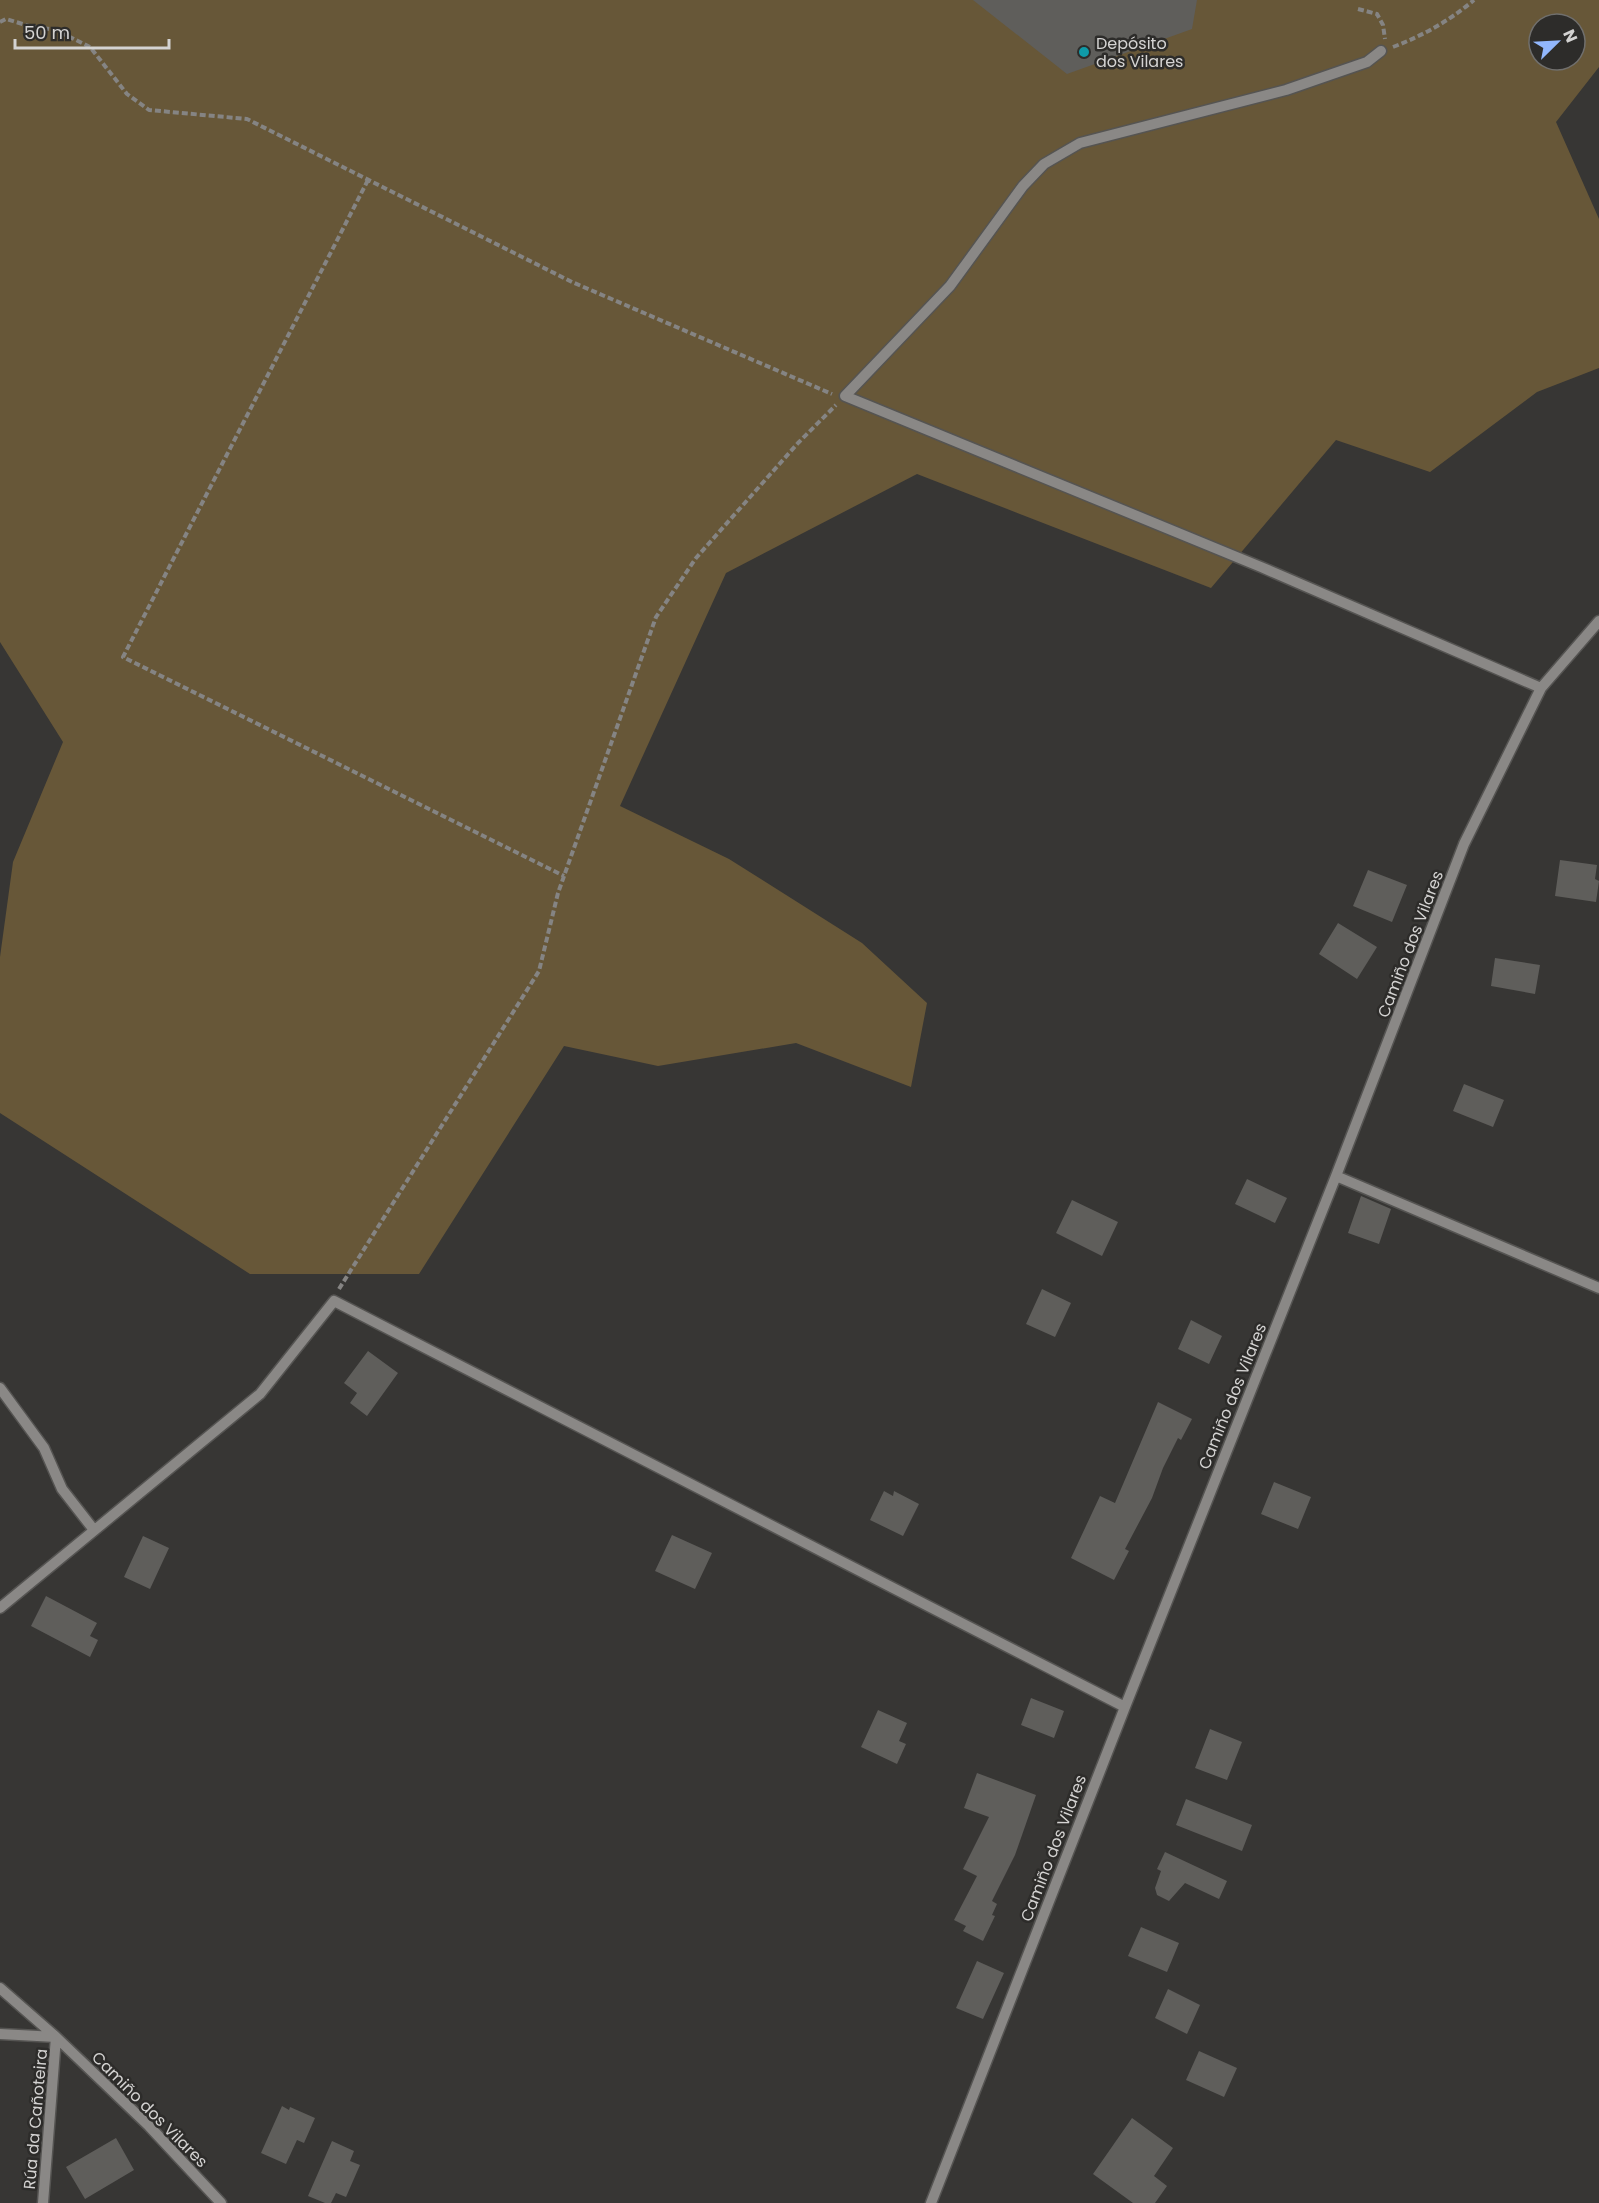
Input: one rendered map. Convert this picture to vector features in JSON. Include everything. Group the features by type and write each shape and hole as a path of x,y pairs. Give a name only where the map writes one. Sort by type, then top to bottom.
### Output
{"street":[{"path":"1382,51 1367,62 1286,90 1080,143 1044,164 1023,186 950,286 845,396 1260,567 1541,688"},
{"name":"Camiño dos Vilares","path":"931,2203 1336,1176 1464,844 1541,688 1599,621"},
{"path":"1336,1176 1599,1288"},
{"path":"0,1608 260,1394 333,1301 1125,1707"},
{"path":"0,1388 44,1448 62,1489 94,1530"},
{"name":"Camiño dos Vilares","path":"0,1988 56,2037 149,2126 221,2203"},
{"path":"0,2034 56,2037"},
{"name":"Rúa da Cañoteira","path":"43,2203 56,2037"}],"path":[{"path":"1382,51 1419,37 1454,17 1474,0"},
{"path":"1358,9 1377,14 1385,35 1382,51"},
{"path":"0,22 6,19 29,26 56,30 90,47 127,94 149,110 247,119 572,282 818,390 845,396"},
{"path":"368,180 123,657 564,876"},
{"path":"333,1301 344,1278 539,971 564,876 656,617 696,558 798,443 845,396"}],"shaded area":[{"path":"0,0 1599,0 1599,67 1556,122 1599,219 1599,368 1537,392 1430,472 1336,440 1211,588 917,474 726,573 620,806 729,859 862,943 927,1003 911,1087 796,1043 658,1066 564,1046 419,1274 250,1274 0,1113 0,957 13,862 63,742 0,642"}],"building":[{"name":"Depósito dos Vilares","path":"973,0 1197,0 1192,29 1067,74"},
{"path":"1560,860 1597,865 1595,879 1599,881 1596,902 1555,896"},
{"path":"1368,870 1407,885 1392,922 1353,906"},
{"path":"1338,923 1377,947 1357,979 1319,954"},
{"path":"1495,958 1540,965 1535,994 1491,986"},
{"path":"1464,1084 1504,1100 1493,1127 1453,1111"},
{"path":"1247,1179 1287,1198 1275,1223 1235,1204"},
{"path":"1361,1196 1391,1209 1379,1244 1348,1233"},
{"path":"1072,1200 1118,1222 1102,1256 1056,1233"},
{"path":"1042,1289 1071,1303 1055,1337 1026,1324"},
{"path":"1191,1320 1222,1336 1209,1364 1178,1349"},
{"path":"368,1351 398,1373 367,1416 350,1403 357,1393 344,1383"},
{"path":"1158,1402 1192,1419 1181,1440 1178,1438 1163,1468 1152,1498 1125,1549 1129,1551 1114,1580 1071,1558 1100,1496 1115,1503"},
{"path":"1274,1482 1311,1497 1298,1529 1261,1514"},
{"path":"884,1491 893,1496 894,1491 919,1504 903,1536 870,1520"},
{"path":"672,1535 712,1553 695,1589 655,1571"},
{"path":"143,1536 169,1548 150,1589 124,1577"},
{"path":"46,1596 97,1623 90,1636 98,1640 90,1657 31,1626"},
{"path":"1031,1698 1064,1711 1054,1738 1021,1725"},
{"path":"878,1710 907,1723 899,1741 906,1744 897,1764 861,1747"},
{"path":"1210,1729 1242,1742 1227,1780 1195,1768"},
{"path":"977,1773 1036,1795 1015,1855 992,1901 997,1904 992,1915 995,1916 983,1941 963,1931 966,1926 954,1920 977,1876 963,1869 989,1817 964,1808"},
{"path":"1186,1799 1252,1825 1242,1851 1176,1825"},
{"path":"1165,1852 1227,1881 1219,1899 1185,1883 1169,1901 1157,1895 1155,1888 1161,1871 1157,1869"},
{"path":"1141,1927 1179,1943 1167,1972 1128,1956"},
{"path":"977,1961 1004,1973 983,2019 956,2008"},
{"path":"1168,1989 1200,2005 1187,2034 1155,2018"},
{"path":"1199,2051 1237,2068 1224,2097 1186,2080"},
{"path":"282,2106 315,2118 304,2143 297,2140 286,2164 261,2153"},
{"path":"1132,2118 1173,2148 1154,2176 1167,2186 1155,2203 1133,2203 1093,2174"},
{"path":"116,2138 134,2170 85,2199 66,2167"},
{"path":"332,2141 354,2151 350,2161 360,2165 346,2197 336,2193 331,2203 325,2203 308,2196"}],"place":[{"name":"Depósito dos Vilares","path":"1084,52"}]}
